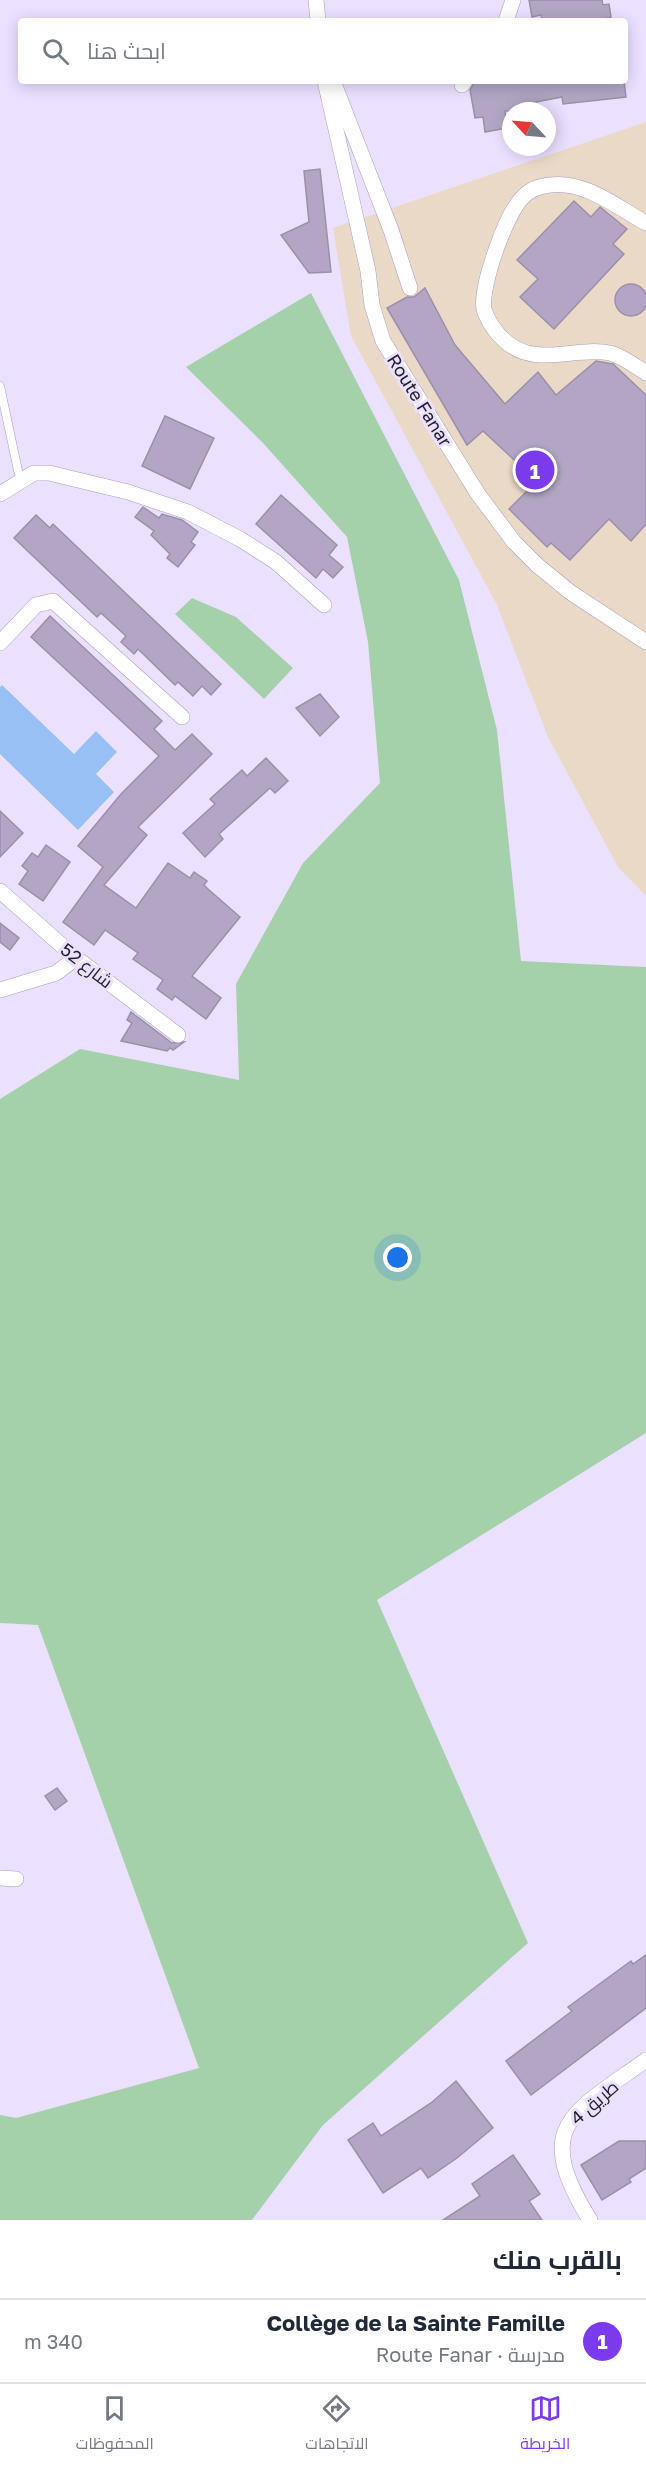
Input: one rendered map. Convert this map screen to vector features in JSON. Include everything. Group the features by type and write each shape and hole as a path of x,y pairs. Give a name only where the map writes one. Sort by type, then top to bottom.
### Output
{"street":[{"path":"316,0 318,18"},
{"path":"507,18 513,0"},
{"name":"Route Fanar","path":"326,84 368,271 372,305 383,341 478,494 514,542 537,565 570,592 646,642"},
{"path":"334,84 391,230 410,288"},
{"path":"646,223 579,187 563,184 534,189 521,198 511,214 489,276 484,306 494,328 504,340 524,352 555,356 610,354 646,373"},
{"path":"0,494 34,473 49,473 128,492 188,512 240,539 276,562 324,605"},
{"path":"0,643 36,605 53,601 182,717"},
{"name":"شارع 52","path":"0,891 76,958 178,1035"},
{"path":"0,990 56,973 76,958"},
{"path":"0,1878 16,1880"},
{"name":"طريق 4","path":"590,2220 564,2171 561,2143 564,2133 579,2111 646,2060"}],"lane":[{"path":"0,386 20,480"}],"shaded area":[{"path":"646,122 646,896 618,867 548,737 496,603 351,336 333,228 546,156 556,156 556,152"}],"green space":[{"path":"311,293 459,580 497,730 521,961 646,967 646,1433 377,1600 528,1943 323,2125 252,2220 0,2220 0,2115 16,2118 199,2068 38,1625 0,1623 0,1099 80,1049 239,1080 236,984 303,863 380,783 368,642 347,537 263,443 186,367"},
{"path":"192,598 236,617 293,668 264,699 175,614"}],"water":[{"path":"2,685 74,754 96,731 117,752 96,774 114,792 78,830 0,754 0,687"}],"building":[{"path":"529,0 602,0 603,5 609,4 611,17 542,18 541,15 532,17"},
{"path":"473,84 624,84 626,97 563,104 562,97 536,102 502,102 502,129 485,132 483,117 475,118 470,90"},
{"path":"320,169 331,272 309,273 281,235 309,222 304,171"},
{"path":"574,201 591,217 600,207 627,229 613,244 624,254 554,329 520,297 538,279 517,260"},
{"path":"631,284 642,289 647,300 642,311 631,316 620,311 615,300 620,289"},
{"path":"425,288 455,345 505,404 538,372 556,395 596,361 613,364 646,395 646,524 631,541 609,519 570,560 551,543 547,547 509,509 537,481 483,431 467,445 387,308 407,297 414,297"},
{"path":"165,416 214,438 190,489 142,466"},
{"path":"281,495 337,545 329,555 343,567 333,578 323,569 316,578 256,524"},
{"path":"143,507 159,518 162,514 182,520 198,532 191,542 195,545 178,567 167,558 170,554 151,535 154,531 135,517"},
{"path":"36,515 50,528 53,524 221,684 211,695 202,686 193,696 178,682 175,685 138,649 134,654 121,642 126,636 101,613 97,617 14,538"},
{"path":"50,616 162,721 154,729 175,750 192,734 212,754 138,827 147,835 104,885 136,908 168,863 190,878 194,872 207,881 204,885 240,917 192,976 221,998 206,1019 175,996 172,1000 157,989 163,980 133,959 138,953 105,930 94,945 63,922 103,867 78,846 121,794 159,756 31,637"},
{"path":"320,694 339,717 320,736 296,708"},
{"path":"266,758 288,781 275,793 270,788 219,834 223,839 205,857 183,833 215,804 210,799 242,770 247,776"},
{"path":"0,811 23,833 0,857"},
{"path":"46,845 70,862 43,901 19,884 28,871 22,866 32,853 38,857"},
{"path":"0,923 19,938 10,950 0,942"},
{"path":"131,1012 172,1043 184,1042 173,1050 170,1048 167,1051 121,1041 132,1023 127,1020"},
{"path":"57,1788 67,1801 55,1810 45,1796"},
{"path":"646,1955 646,2008 531,2095 506,2061 572,2011 568,2007 631,1961 633,1964"},
{"path":"456,2081 493,2128 457,2158 428,2178 421,2168 383,2193 348,2140 373,2123 381,2136 431,2103"},
{"path":"619,2141 646,2141 646,2168 629,2179 631,2182 602,2200 581,2165"},
{"path":"513,2155 540,2194 529,2201 542,2220 443,2220 480,2196 472,2184"}],"place":[{"name":"Collège de la Sainte Famille","path":"535,470"}]}
